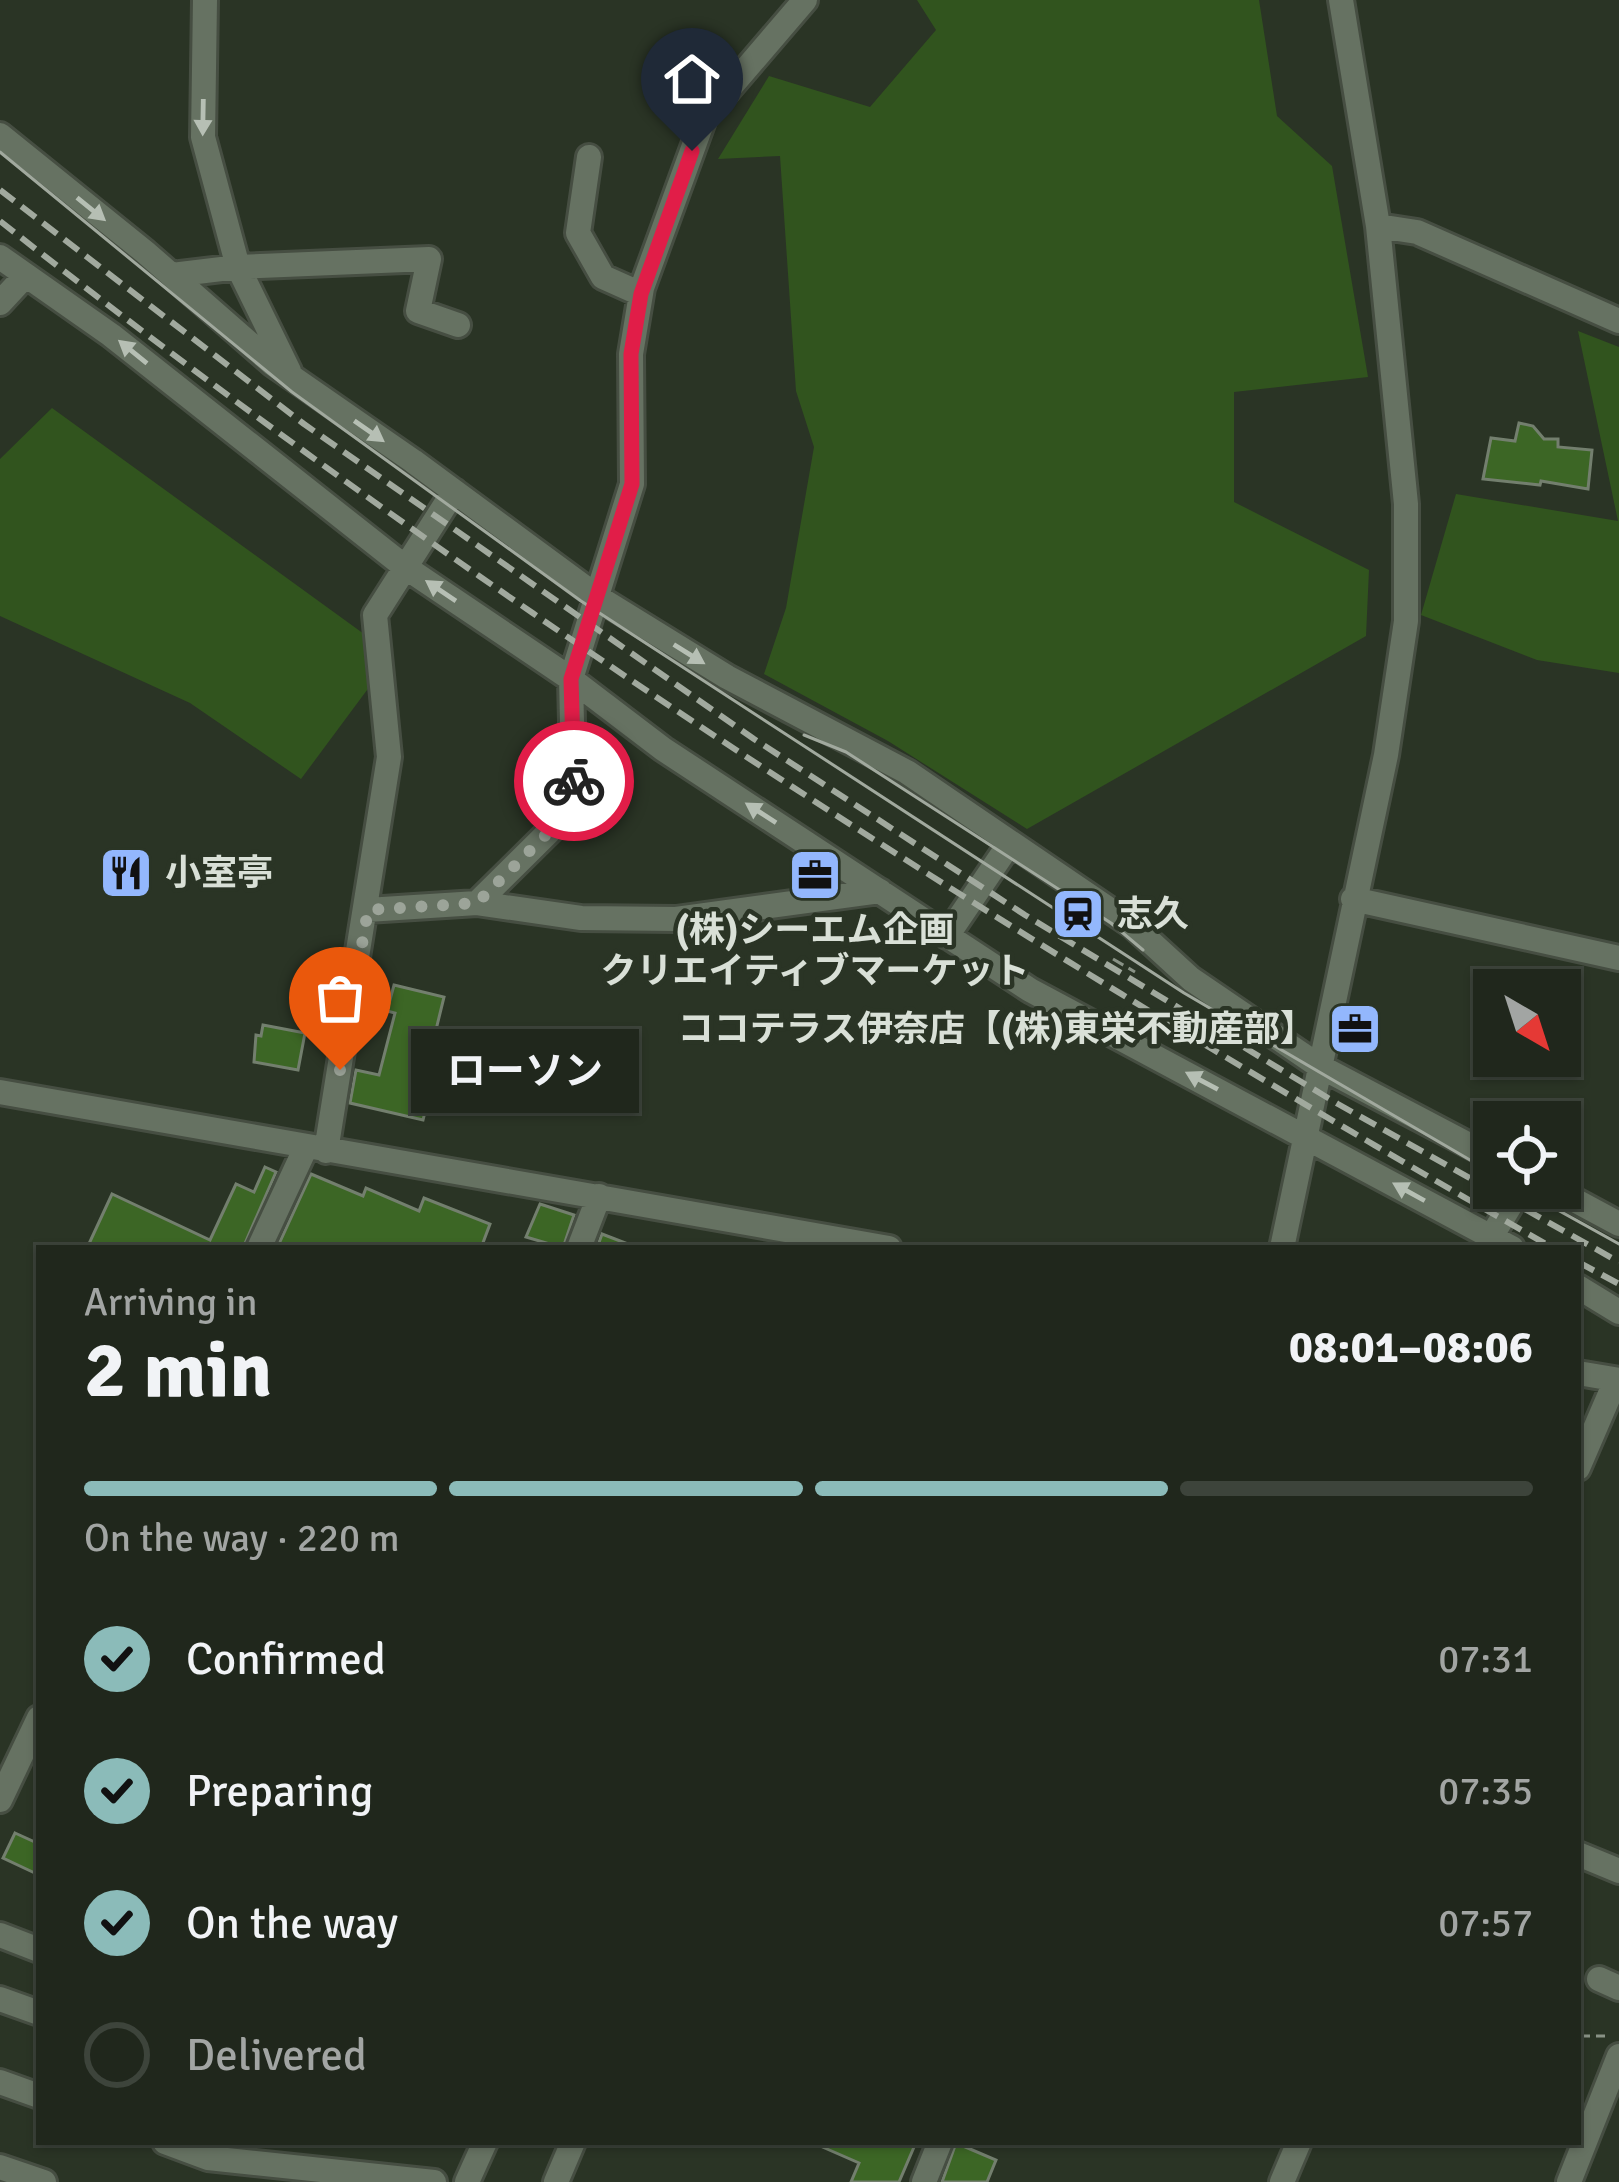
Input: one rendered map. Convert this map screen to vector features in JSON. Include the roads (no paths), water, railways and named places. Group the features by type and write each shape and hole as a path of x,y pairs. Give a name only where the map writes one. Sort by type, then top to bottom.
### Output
{"street":[{"path":"206,0 202,137 238,267 292,377"},
{"path":"477,903 574,807 571,679 632,484 631,354 641,294 704,118 805,0"},
{"path":"1283,1245 1397,700 1408,563 1378,226 1341,0"},
{"path":"0,136 292,377 599,598 728,677 907,772 1132,926 1191,979 1319,1066 1473,1147"},
{"path":"589,157 578,233 603,277 641,294"},
{"path":"1378,226 1417,232 1619,321"},
{"path":"0,257 111,334 405,567 571,679 663,749 1030,990 1502,1242 1514,1209"},
{"path":"172,275 238,267 429,259 418,310 458,325"},
{"path":"0,303 25,276"},
{"path":"261,1245 316,1149 368,910 389,757 375,615 454,491"},
{"path":"947,935 1010,843"},
{"path":"368,910 477,903 581,918 676,919 880,891"},
{"path":"1353,898 1619,958"},
{"path":"0,1092 872,1245"},
{"path":"580,1245 599,1196"},
{"path":"1581,1204 1619,1224"},
{"path":"1581,1289 1619,1312"},
{"path":"1581,1374 1618,1380 1581,1461"},
{"path":"0,1800 28,1766 36,1731"},
{"path":"1581,1855 1619,1871"},
{"path":"0,1935 36,1949"},
{"path":"0,1999 36,2012"},
{"path":"1569,2182 1619,2056"},
{"path":"0,2082 36,2095"},
{"path":"172,2145 207,2160 434,2182"},
{"path":"467,2182 484,2145"},
{"path":"556,2182 572,2145"},
{"path":"924,2182 939,2145"},
{"path":"1282,2182 1298,2145"},
{"path":"0,2167 44,2182"}],"tram line":[{"path":"0,152 292,392 581,601 1184,993 1473,1162"},
{"path":"804,735 846,752 1111,923 1143,950"},
{"path":"1556,1209 1619,1244"}],"railway":[{"path":"0,190 304,424 754,739 1025,915 1338,1104 1619,1262"},
{"path":"0,221 373,501 757,764 1151,1012 1548,1245"},
{"path":"1581,1264 1619,1284"}],"place":[{"name":"小室亭","path":"126,873"},
{"name":"(株)シーエム企画 クリエイティブマーケット","path":"815,875"},
{"name":"志久","path":"1078,914"},
{"name":"ココテラス伊奈店【(株)東栄不動産部】","path":"1355,1029"},
{"name":"ローソン","path":"340,1070"}]}
